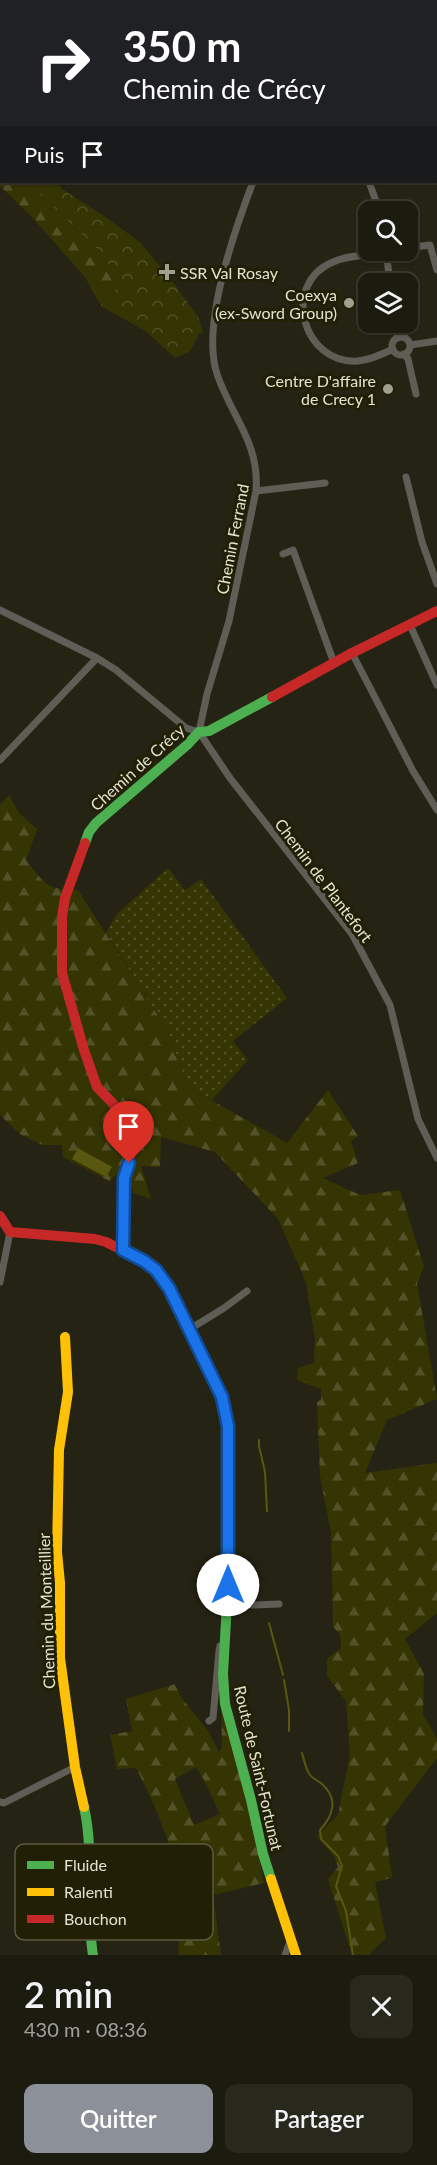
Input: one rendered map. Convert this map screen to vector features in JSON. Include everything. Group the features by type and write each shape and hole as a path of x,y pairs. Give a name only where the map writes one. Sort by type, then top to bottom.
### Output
{"street":[{"name":"Chemin Ferrand","path":"199,732 207,694 229,621 256,491 257,470 252,448 217,375 212,346 219,298 230,252 253,183"},
{"path":"369,183 376,201"},
{"path":"418,247 430,245 437,270"},
{"path":"358,256 340,259 322,268 309,283 303,297 303,316 315,342 324,351 345,360 358,361 393,349"},
{"path":"397,333 398,338"},
{"path":"393,349 393,344 398,338"},
{"path":"393,349 399,354 409,351 410,345 407,339 398,338"},
{"path":"410,345 437,340"},
{"path":"404,354 408,359 416,394"},
{"path":"406,477 422,542 437,585"},
{"path":"256,491 325,483"},
{"path":"283,554 293,550 334,663"},
{"path":"0,610 117,670 186,728 199,732"},
{"name":"Chemin de Crécy","path":"123,1250 124,1178 129,1163 134,1130 131,1122 97,1087 62,973 62,917 65,898 85,840 96,824 188,745 199,732 209,731 352,653 437,611"},
{"path":"410,625 437,685"},
{"path":"352,653 412,771 437,810"},
{"path":"0,760 97,658"},
{"name":"Chemin de Plantefort","path":"199,732 230,778 352,934 390,1005 418,1119 437,1158"},
{"path":"0,1216 10,1232 0,1282"},
{"name":"Route de Saint-Fortunat","path":"10,1232 95,1239 123,1250 156,1270 169,1288 222,1397 228,1426 225,1704 263,1854 296,1955"},
{"path":"190,1329 242,1295"},
{"name":"Chemin du Monteillier","path":"65,1337 68,1392 59,1450 57,1552 60,1583 62,1682 89,1844"},
{"path":"228,1585 231,1585 243,1602 251,1605 279,1604"},
{"path":"209,1721 213,1718 220,1646 224,1647"},
{"path":"0,1802 4,1803 75,1767"},
{"path":"285,1955 291,1939"},
{"name":"Chemin du Monteillier","path":"91,1940 93,1955"}],"green space":[{"path":"0,183 28,183 103,254 120,286 105,298 101,306 85,277 32,217 0,186"},
{"path":"28,183 59,183 62,189 141,243 198,317 203,333 199,334 190,351 175,358 147,332 101,306 105,298 120,286 103,254"},
{"path":"9,795 19,813 37,829 26,860 42,880 52,887 78,890 169,1033 188,1087 287,1143 328,1090 358,1136 351,1141 358,1163 323,1178 360,1195 400,1190 424,1267 417,1283 437,1399 387,1420 365,1473 437,1463 437,1613 405,1639 424,1674 423,1714 437,1739 437,1758 385,1826 392,1878 375,1882 386,1938 368,1955 352,1955 328,1879 338,1867 334,1856 317,1836 338,1815 350,1754 346,1701 327,1676 327,1659 341,1648 340,1634 333,1627 331,1533 320,1476 317,1402 321,1400 321,1389 297,1380 298,1368 314,1363 315,1339 306,1282 278,1219 215,1152 161,1137 160,1167 141,1166 151,1199 133,1193 125,1167 109,1181 63,1157 62,1145 42,1145 20,1134 0,1115 0,805"},
{"path":"168,868 185,890 201,879 287,998 233,1041 248,1060 212,1100 188,1087 169,1033 106,933 117,914"},
{"path":"175,1684 181,1697 208,1731 219,1752 222,1747 221,1706 248,1805 264,1883 213,1895 213,1844 169,1844 136,1768 117,1769 110,1735 132,1731 126,1699","holes":["196,1767 220,1814 194,1825 175,1779"]},
{"path":"213,1895 221,1955 178,1955 179,1940 213,1940"}],"shaded area":[{"path":"78,1148 112,1167 106,1177 72,1159"}],"waterway":[{"path":"259,1440 265,1472 267,1511"},
{"path":"269,1623 283,1675"},
{"path":"284,1680 289,1710 289,1731"},
{"path":"302,1753 311,1776 321,1783 331,1796 331,1813 320,1830 321,1839 338,1856 342,1866 336,1886 346,1911 353,1955"}],"traffic: fast":[{"path":"85,843 96,823 199,732 209,731 272,697"},
{"path":"228,1531 228,1585 223,1674 225,1704 271,1879"},
{"path":"84,1807 89,1844"},
{"path":"91,1940 93,1955"}],"traffic: slow":[{"path":"65,1337 68,1392 59,1450 57,1552 60,1583 60,1658 75,1767 84,1807"},
{"path":"271,1879 296,1955"}],"traffic: jam":[{"path":"272,697 352,653 437,611"},
{"path":"85,843 65,898 62,917 62,973 97,1087 131,1122 134,1130 129,1163 124,1178 123,1250"},
{"path":"0,1216 10,1232 95,1239 144,1261 156,1270 169,1288 222,1397 228,1426 228,1531"}],"place":[{"name":"SSR Val Rosay","path":"167,272"},
{"name":"Coexya (ex-Sword Group)","path":"349,303"},
{"name":"Centre D'affaire de Crecy 1","path":"388,389"}],"route":[{"path":"129,1163 124,1178 123,1250 156,1270 169,1288 222,1397 228,1426 228,1585"}]}
